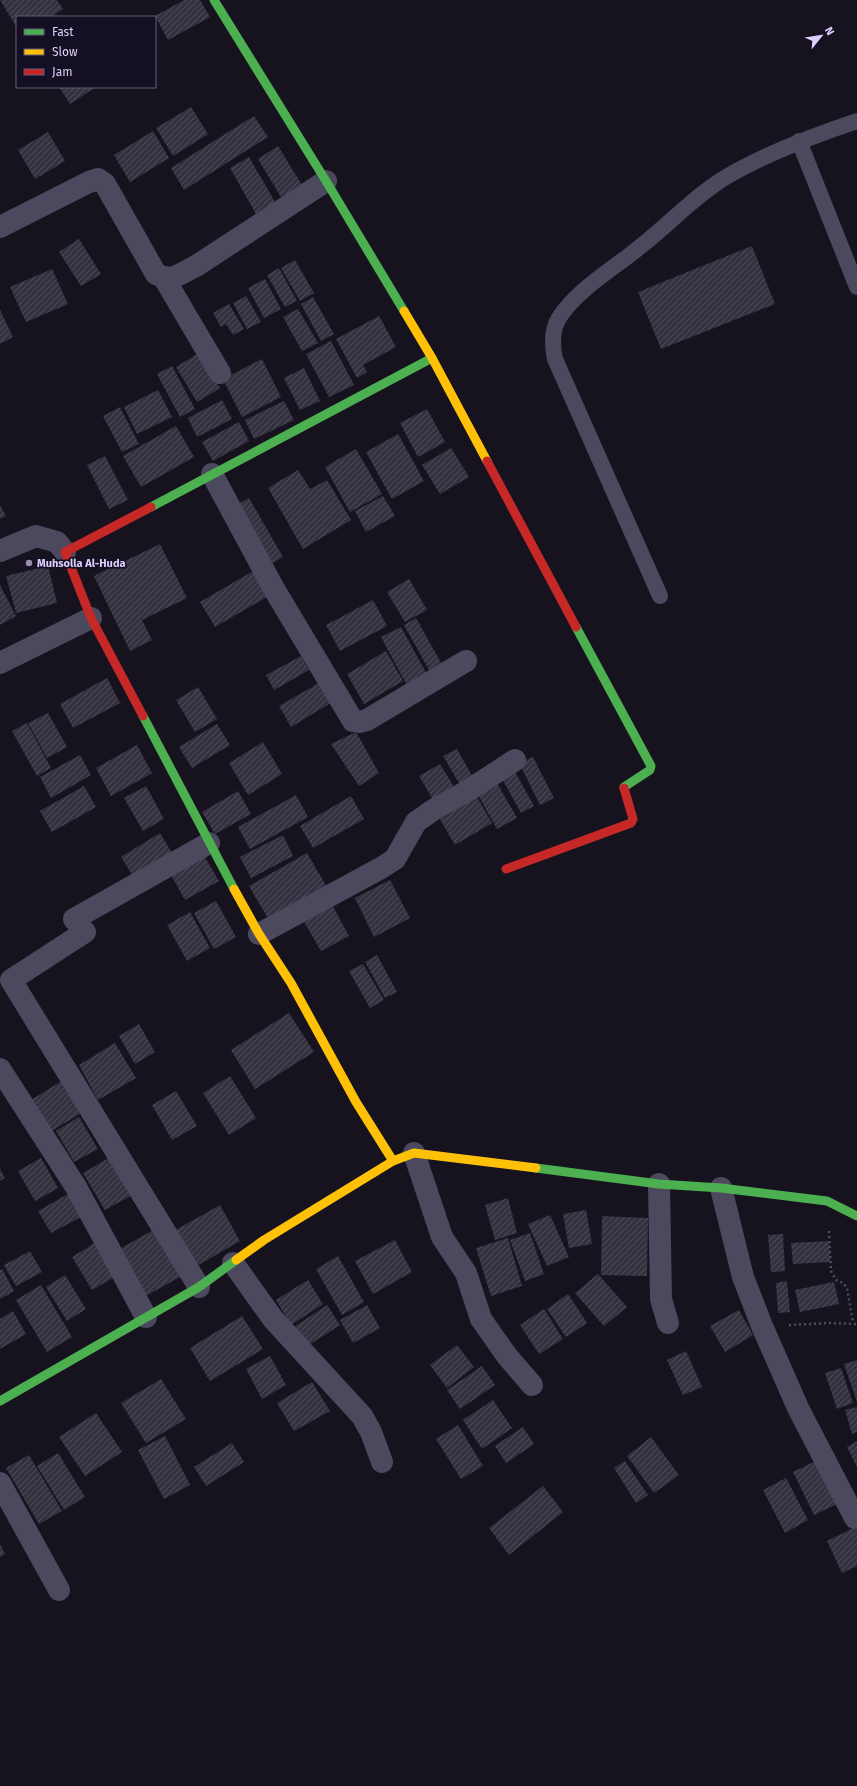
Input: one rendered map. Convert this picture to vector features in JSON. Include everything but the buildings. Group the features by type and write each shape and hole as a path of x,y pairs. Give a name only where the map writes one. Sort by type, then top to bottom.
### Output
{"street":[{"path":"214,0 326,181 432,358 652,766 650,770 624,787 633,819 631,823 506,869"},
{"path":"0,227 89,182 98,179 105,184 156,274 164,278 173,278 196,266 326,181"},
{"path":"164,278 220,373"},
{"path":"65,552 432,358"},
{"path":"212,474 274,589 353,721 359,722 367,720 466,661"},
{"path":"0,551 36,536 57,542 65,552 91,618 114,658 209,843 259,934 291,983 356,1102 393,1161"},
{"path":"0,663 91,618"},
{"path":"259,934 381,868 395,858 416,822 433,810 469,790 516,760"},
{"path":"198,1287 11,980 85,932 74,919 209,843"},
{"path":"0,1068 76,1187 146,1317"},
{"path":"414,1153 442,1237 466,1273 481,1319 507,1356 532,1385"},
{"path":"1,1398 198,1287 264,1240 393,1161 414,1153 660,1184 721,1188 827,1201 857,1216"},
{"path":"660,1184 660,1298 668,1323"},
{"path":"721,1188 742,1277 798,1408 855,1518"},
{"path":"232,1263 273,1318 362,1416 371,1432 382,1462"},
{"path":"0,1483 59,1590"}],"lane":[{"path":"660,596 556,358 552,344 558,319 565,309 595,281 640,248 702,194 725,178 799,141 857,121"},
{"path":"799,141 857,287"}],"path":[{"path":"827,1201 831,1271 836,1280 843,1283 848,1288 852,1324"},
{"path":"762,1326 830,1322 857,1324"}],"traffic: fast":[{"path":"214,0 326,181 404,311"},
{"path":"151,507 432,358"},
{"path":"576,627 651,766 650,770 624,788"},
{"path":"143,716 234,889"},
{"path":"536,1168 659,1184 721,1188 827,1201 857,1216"},
{"path":"0,1401 199,1287 236,1260"}],"traffic: slow":[{"path":"404,311 432,358 487,461"},
{"path":"234,889 259,934 291,983 356,1102 393,1161"},
{"path":"236,1260 264,1240 393,1161 414,1153 536,1168"}],"traffic: jam":[{"path":"487,461 576,627"},
{"path":"143,716 91,618 65,552 151,507"},
{"path":"506,869 631,823 633,819 624,788"}],"place":[{"name":"Muhsolla Al-Huda","path":"29,563"}]}
